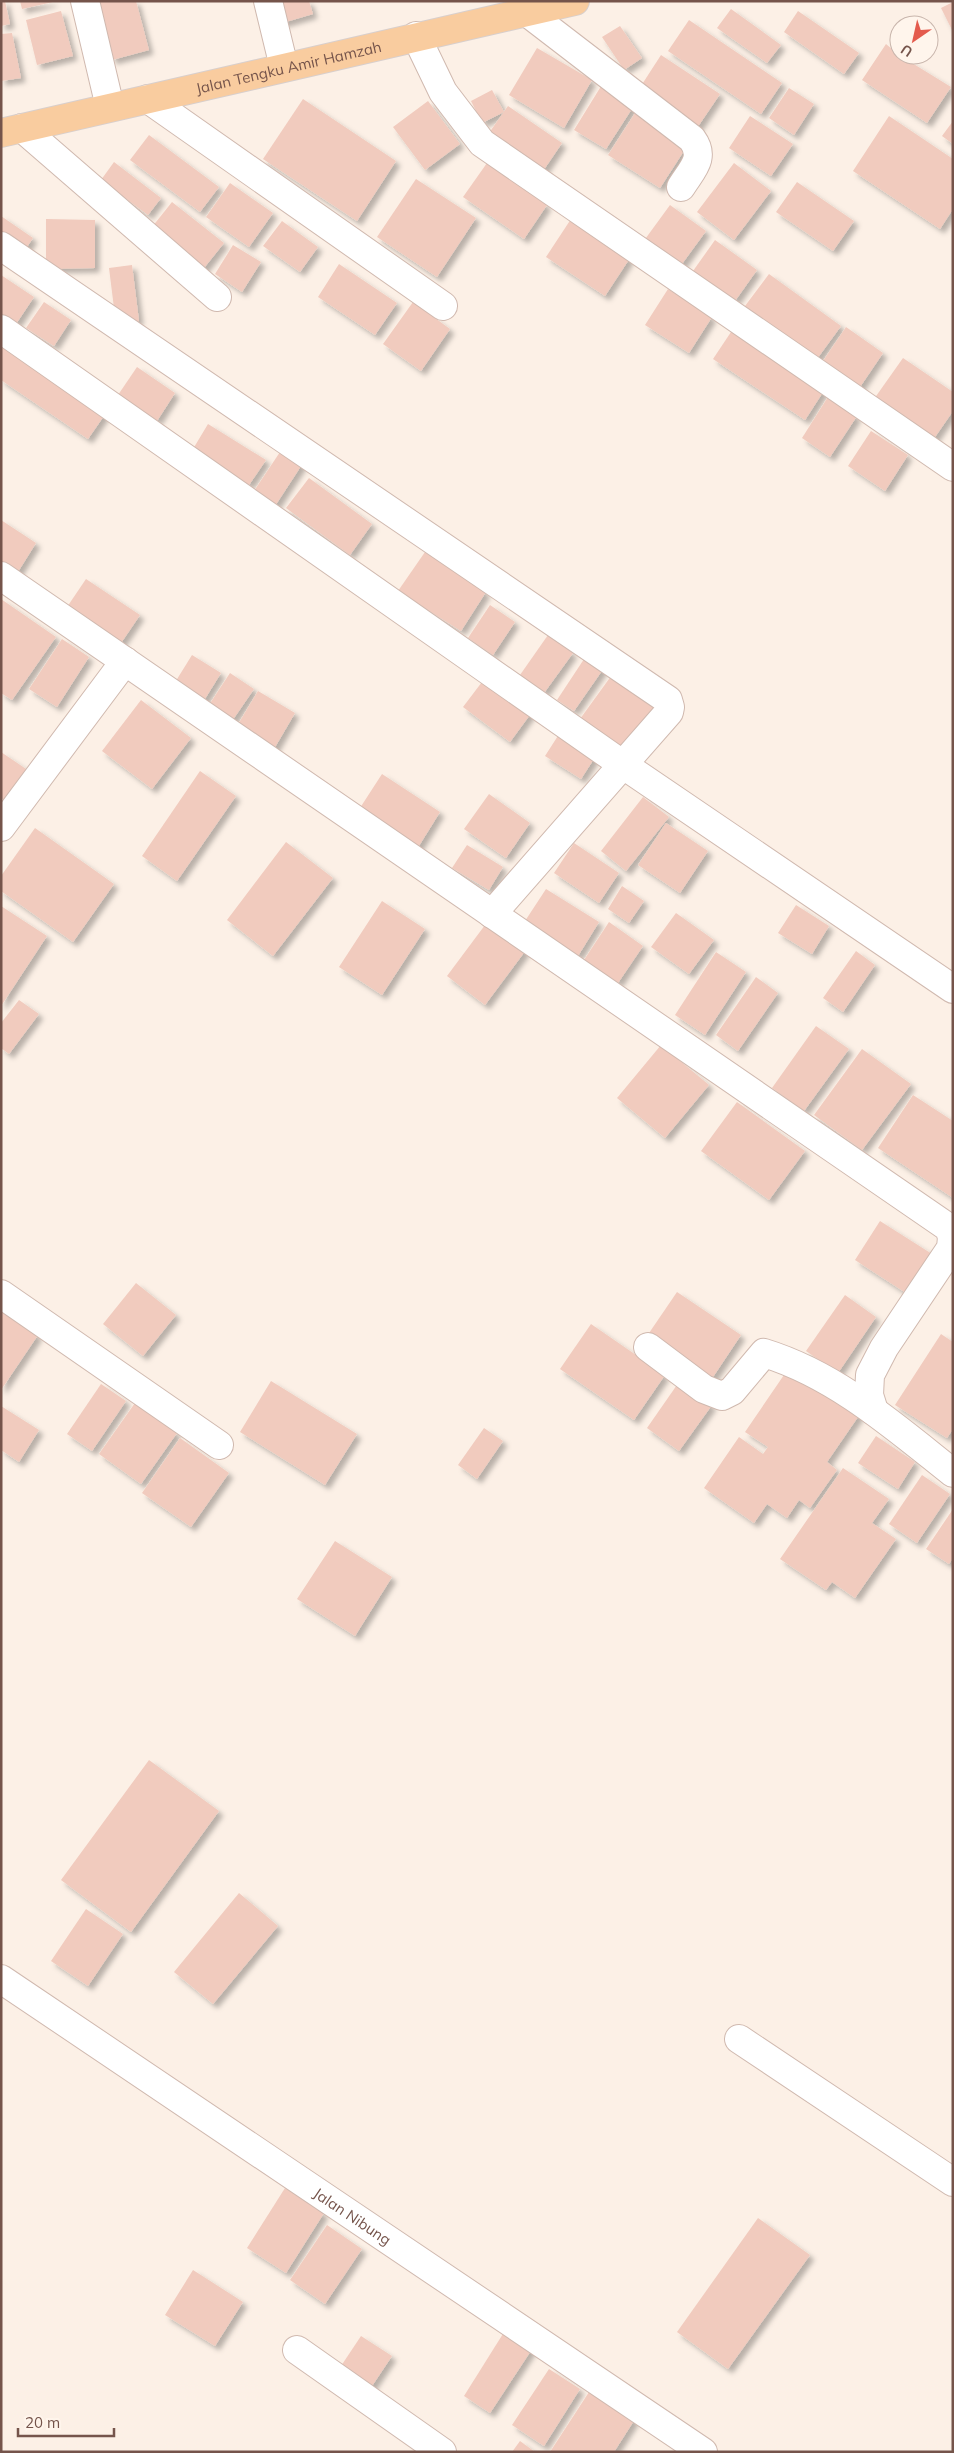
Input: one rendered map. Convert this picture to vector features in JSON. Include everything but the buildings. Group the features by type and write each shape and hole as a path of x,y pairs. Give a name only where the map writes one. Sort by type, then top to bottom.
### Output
{"main road":[{"name":"Jalan Tengku Amir Hamzah","path":"12,130 416,36 527,7 575,1"}],"street":[{"path":"85,1 110,108"},
{"path":"268,1 284,67"},
{"path":"527,7 692,138 699,148 699,158 681,187"},
{"path":"416,36 444,92 482,143 953,467"},
{"path":"148,98 443,306"},
{"path":"12,130 217,297"},
{"path":"1,246 668,700 669,712 492,914"},
{"path":"1,329 622,764 953,989"},
{"path":"1,576 948,1228 952,1237 951,1248 884,1348 870,1375 869,1395 874,1411"},
{"path":"1,827 124,661"},
{"path":"1,1294 219,1445"},
{"path":"648,1347 704,1388 722,1396 732,1391 764,1353 794,1362 874,1411 953,1473"},
{"name":"Jalan Nibung","path":"1,1979 703,2452"},
{"path":"739,2039 953,2182"},
{"path":"297,2350 442,2452"}]}
